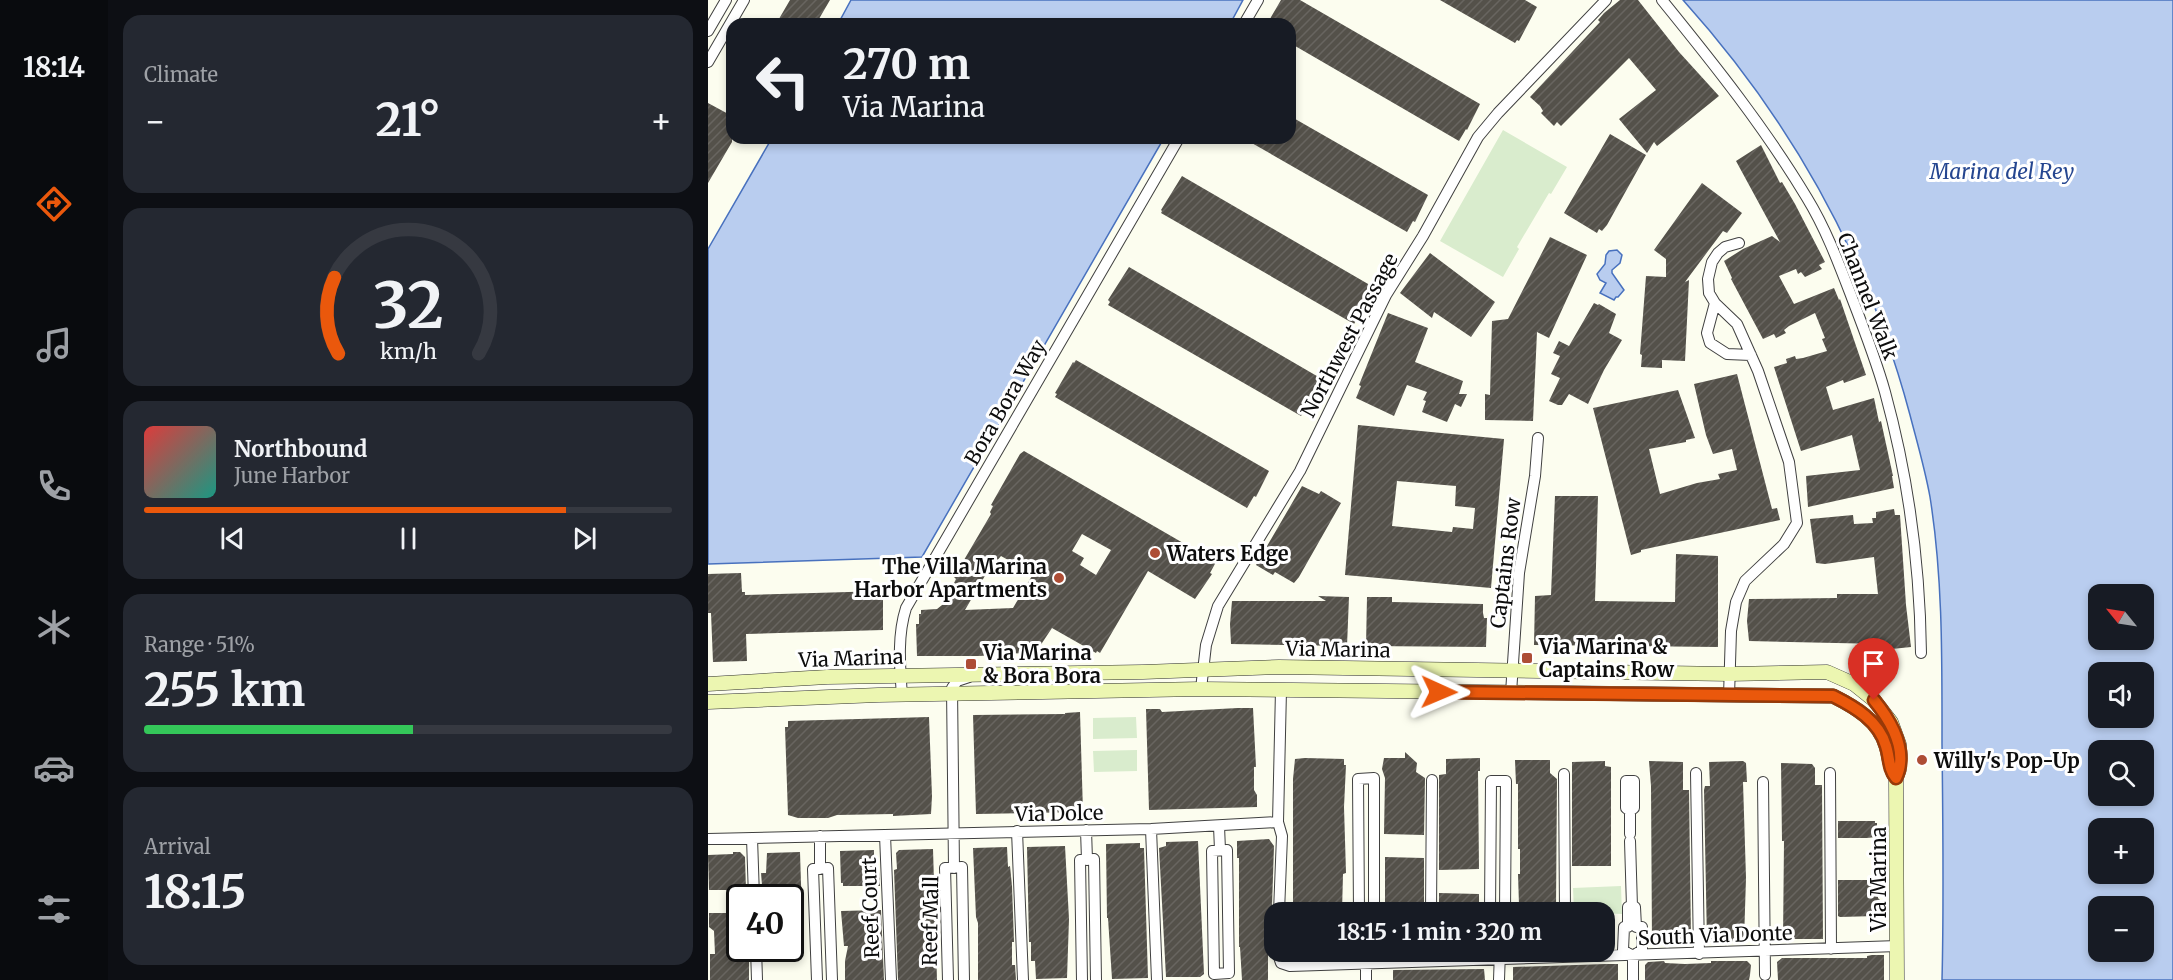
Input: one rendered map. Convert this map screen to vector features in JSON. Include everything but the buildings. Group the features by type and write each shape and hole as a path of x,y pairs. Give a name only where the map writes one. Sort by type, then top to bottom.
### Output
{"street":[{"path":"708,30 726,0"},
{"path":"734,18 744,0"},
{"path":"1248,18 1258,0"},
{"name":"Northwest Passage","path":"1201,689 1206,645 1218,606 1300,471 1386,295 1423,236 1478,137 1606,0"},
{"name":"Channel Walk","path":"1662,0 1762,128 1808,200 1835,254 1870,345 1885,392 1901,464 1910,507 1921,621 1921,653"},
{"path":"708,62 726,31"},
{"name":"Bora Bora Way","path":"902,696 901,628 906,608 1176,144"},
{"path":"1730,696 1731,632 1736,602 1745,581 1785,544 1797,523 1789,462 1751,355 1737,324 1715,303 1709,293 1708,279 1712,262 1725,247 1739,243"},
{"path":"1715,303 1707,333 1710,343 1727,354 1751,355"},
{"name":"Captains Row","path":"1511,693 1519,573 1535,476 1538,438"},
{"name":"Via Marina","path":"708,684 827,677 1204,671 1279,667 1730,674 1827,672 1854,684 1874,700 1891,722 1899,744 1899,770 1896,778 1897,980"},
{"path":"955,832 952,688 957,681 972,676"},
{"name":"Via Marina","path":"708,702 1201,689 1833,696 1852,705 1875,723 1886,745 1891,771 1896,778"},
{"path":"1279,902 1282,836 1278,822 1281,690"},
{"path":"1696,773 1699,954"},
{"path":"1830,773 1831,949"},
{"path":"1564,774 1565,902"},
{"path":"1359,902 1358,779 1366,778 1374,778 1374,902"},
{"path":"1431,902 1432,780"},
{"path":"1491,902 1491,781 1506,781 1505,902"},
{"path":"1763,782 1765,975"},
{"path":"1630,811 1632,907 1635,907 1636,927 1642,927 1642,950 1633,956"},
{"name":"Via Dolce","path":"708,839 1152,829 1278,822"},
{"path":"1219,826 1220,850 1227,850 1229,973 1223,977"},
{"path":"1152,829 1157,980"},
{"path":"1086,830 1087,860"},
{"path":"1017,831 1023,980"},
{"name":"Reef Mall","path":"954,868 955,832"},
{"name":"Reef Court","path":"885,834 891,980"},
{"path":"820,836 820,869"},
{"path":"752,838 754,884"},
{"path":"1082,980 1080,860 1094,859 1096,980"},
{"name":"Reef Mall","path":"948,980 945,868 962,867 964,980"},
{"path":"817,980 813,869 828,868 832,980"},
{"path":"1632,907 1628,907 1628,927 1624,927 1623,950 1633,956"},
{"name":"South Via Donte","path":"1615,955 1898,946"},
{"path":"1633,956 1633,980"},
{"path":"756,962 757,980"},
{"name":"South Via Donte","path":"1281,962 1290,966 1375,962"},
{"path":"1499,980 1500,962"},
{"path":"1366,963 1366,980"}],"green space":[{"path":"1503,130 1567,167 1517,247 1519,249 1503,277 1440,241"},
{"path":"1136,717 1137,738 1093,739 1093,718"},
{"path":"1137,750 1137,771 1094,772 1093,751"},
{"path":"1621,886 1622,914 1615,914 1615,902 1574,902 1573,888"}],"water":[{"path":"851,0 1243,0 1233,18 841,18"},
{"name":"Marina del Rey","path":"1683,0 2173,0 2173,980 1942,980 1941,620 1934,528 1926,476 1893,357 1848,246 1822,194 1792,143 1759,94"},
{"path":"769,144 1161,144 922,557 708,564 708,249"},
{"path":"1617,250 1622,255 1620,263 1612,270 1612,273 1624,290 1614,300 1600,293 1606,283 1600,280 1597,274 1605,264 1609,251"}],"place":[{"name":"Waters Edge","path":"1155,553"},
{"name":"The Villa Marina Harbor Apartments","path":"1059,578"},
{"name":"Via Marina & Captains Row","path":"1527,658"},
{"name":"Via Marina & Bora Bora","path":"971,664"},
{"name":"Willy's Pop-Up","path":"1922,760"}],"route":[{"path":"1439,692 1833,696 1852,705 1875,723 1886,745 1891,771 1896,778 1899,770 1899,744 1891,722 1874,700"}]}
